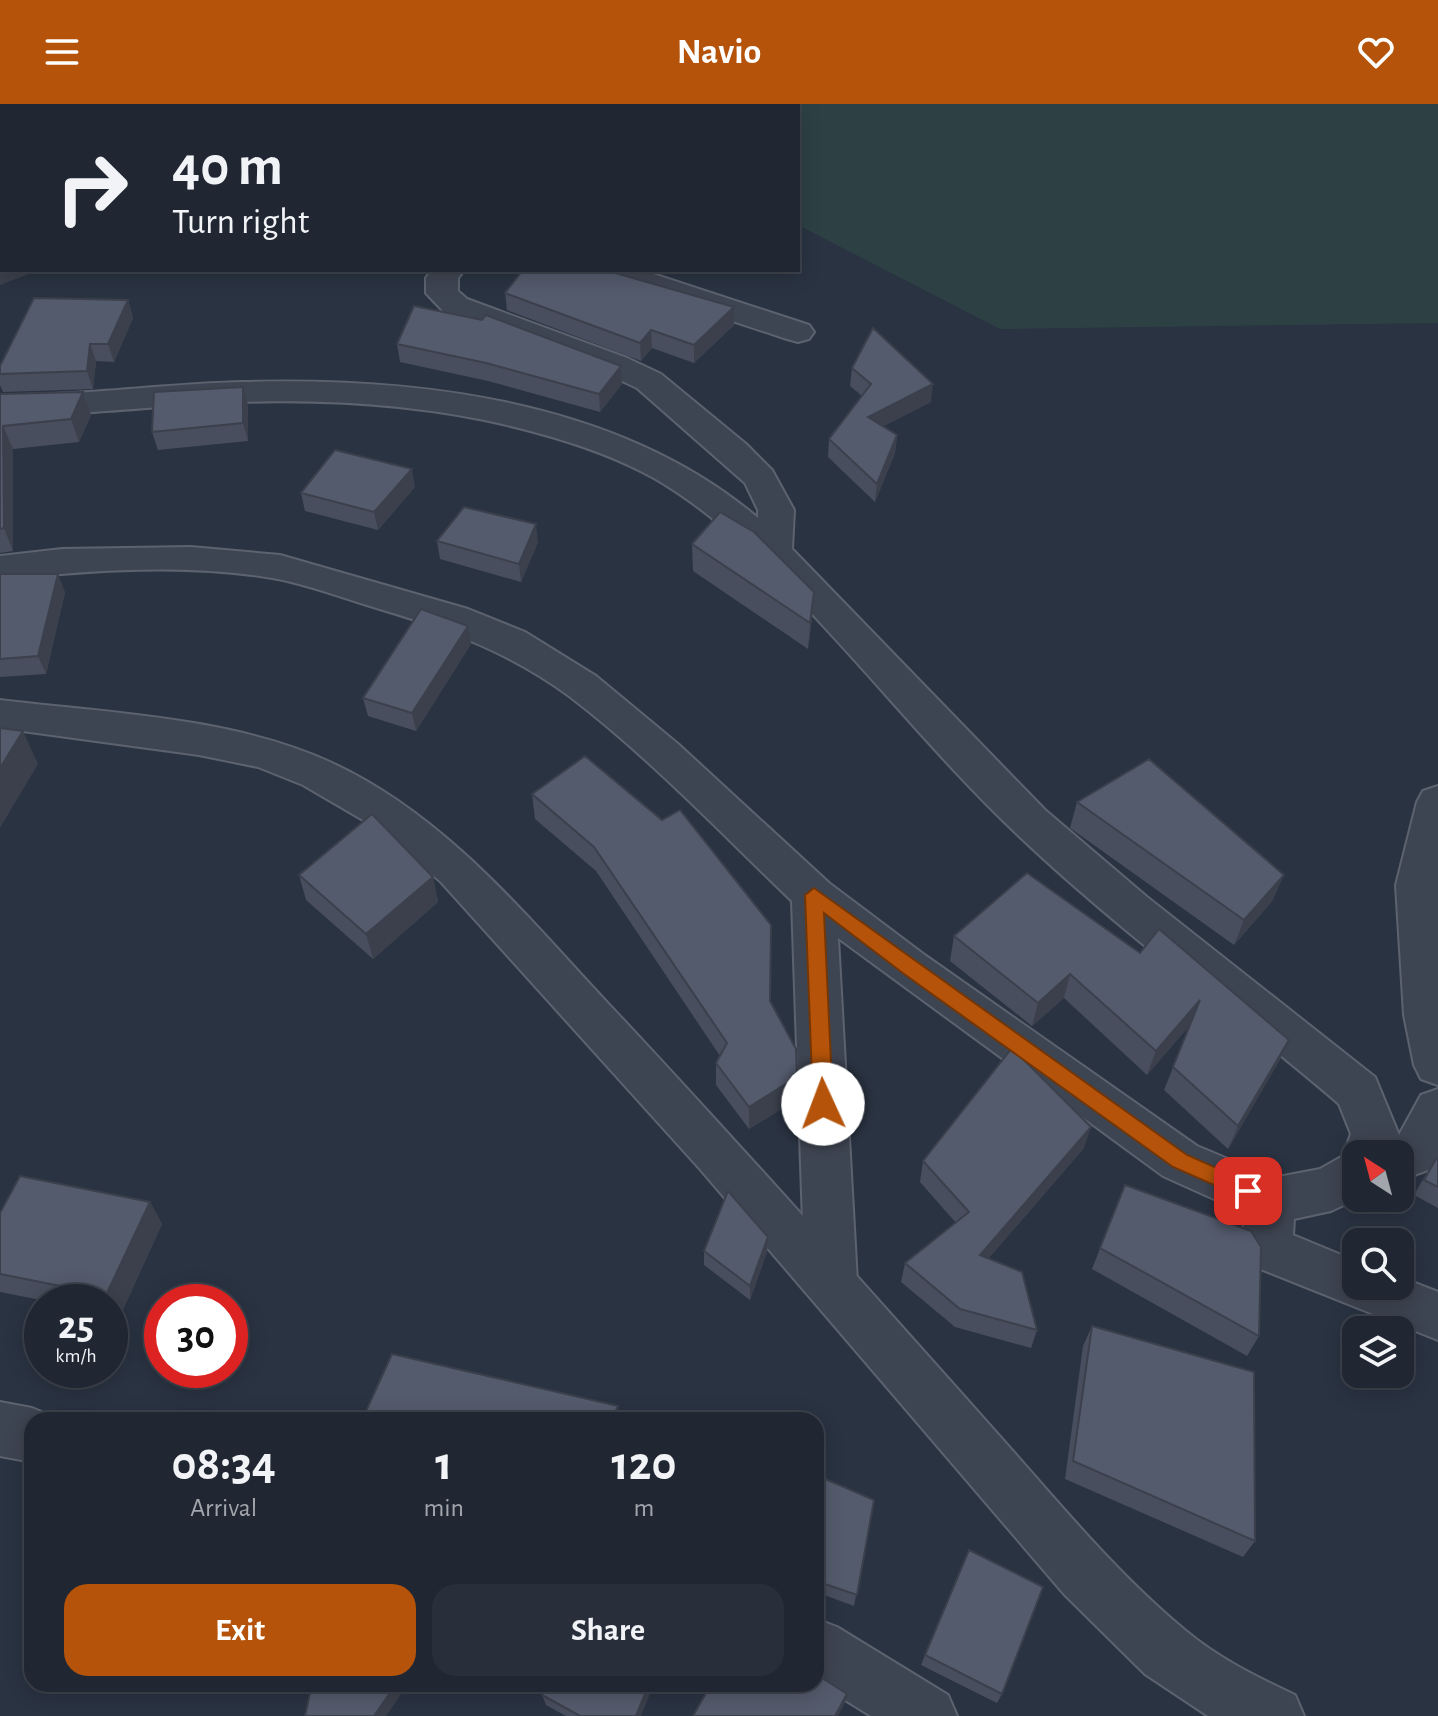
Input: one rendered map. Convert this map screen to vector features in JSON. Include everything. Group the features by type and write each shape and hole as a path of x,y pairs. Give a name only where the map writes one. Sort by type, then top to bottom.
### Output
{"street":[{"path":"446,272 442,278 442,293 456,306 615,365 649,381 734,452 760,478 776,510 774,550"},
{"path":"616,272 798,332"},
{"path":"0,405 44,406 240,392 335,392 504,415 584,435 639,455 736,517 774,550 962,752 1056,845 1358,1091 1375,1134 1373,1140"},
{"path":"0,568 62,561 191,559 280,567 455,618 511,641 582,686 664,755 814,895 923,978 1180,1161 1271,1201 1331,1189 1342,1182"},
{"path":"0,714 199,740 265,754 318,774 390,816 455,869 831,1282 1094,1584 1166,1653 1225,1693 1274,1716"},
{"path":"1438,802 1418,885 1427,1015 1438,1065"},
{"path":"814,895 831,1282"},
{"path":"1414,1154 1438,1110"},
{"path":"1271,1201 1266,1248 1342,1279"},
{"path":"1397,1300 1438,1316"},
{"path":"0,1429 24,1434"},
{"path":"824,1653 927,1716"}],"green space":[{"path":"800,104 1438,104 1438,323 1000,329 800,226"}],"building":[{"path":"521,272 612,272 734,307 694,345 651,330 640,343 505,293"},
{"path":"34,298 128,300 108,344 90,344 87,371 0,374 0,366"},
{"path":"414,306 482,320 486,315 621,366 599,394 486,363 397,344"},
{"path":"873,328 933,384 868,417 897,435 877,484 829,439 871,384 852,368"},
{"path":"243,387 243,423 152,432 154,392"},
{"path":"83,392 71,419 3,426 4,528 0,529 0,394"},
{"path":"335,450 412,469 374,512 301,493"},
{"path":"464,507 536,524 519,564 437,541"},
{"path":"720,512 754,532 814,592 810,623 692,544"},
{"path":"0,574 58,574 38,656 0,659"},
{"path":"421,609 468,626 412,713 363,698"},
{"path":"0,728 23,731 0,768"},
{"path":"585,756 662,820 680,810 771,925 770,1001 796,1049 797,1077 749,1107 716,1063 727,1043 594,847 532,794"},
{"path":"1149,759 1284,875 1244,920 1077,802"},
{"path":"372,814 433,877 366,934 299,875"},
{"path":"1027,873 1140,953 1159,929 1289,1040 1238,1126 1173,1067 1200,1000 1156,1051 1070,974 1038,1003 954,936"},
{"path":"1012,1048 1091,1127 980,1255 1022,1272 1037,1330 960,1309 905,1263 969,1212 923,1161"},
{"path":"1438,1158 1438,1187 1424,1180"},
{"path":"20,1176 150,1202 111,1284 50,1284 0,1274 0,1213"},
{"path":"1125,1185 1251,1231 1261,1247 1259,1336 1100,1248"},
{"path":"728,1191 768,1237 750,1286 704,1251"},
{"path":"1092,1326 1254,1372 1255,1541 1073,1461"},
{"path":"392,1354 618,1406 615,1412 366,1412"},
{"path":"824,1478 874,1500 857,1595 824,1584"},
{"path":"969,1550 1043,1587 1002,1694 925,1655"},
{"path":"824,1679 847,1694 835,1716 693,1716 706,1692 824,1692"},
{"path":"310,1692 390,1692 374,1716 305,1716"},
{"path":"543,1692 646,1692 636,1716 580,1716 542,1695"}],"route":[{"path":"823,1104 814,895 910,969 1180,1161 1248,1191"}]}
